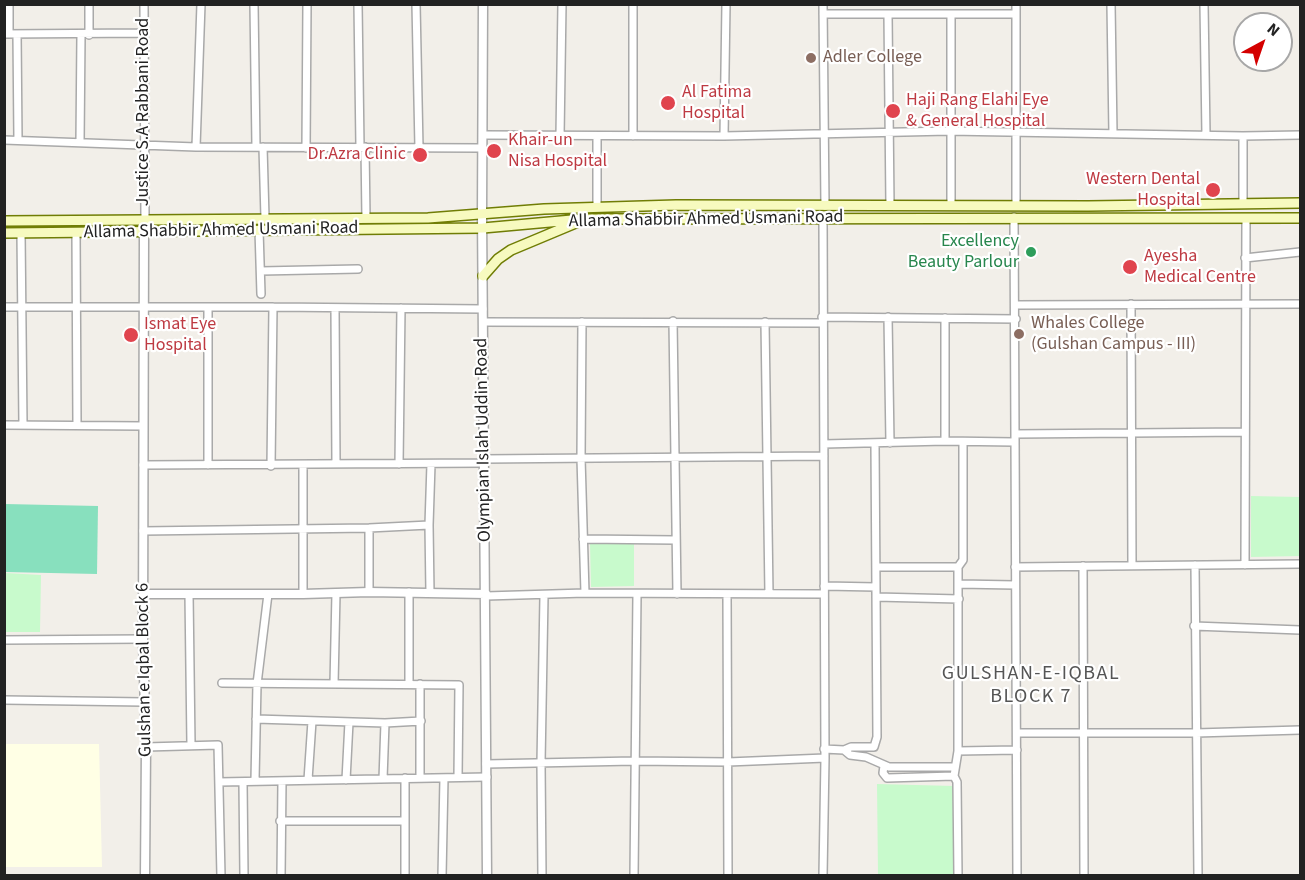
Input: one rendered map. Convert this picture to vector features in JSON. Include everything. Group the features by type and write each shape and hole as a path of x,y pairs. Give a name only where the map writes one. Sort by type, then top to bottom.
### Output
{"main road":[{"name":"Allama Shabbir Ahmed Usmani Road","path":"4,221 428,218 597,207 1300,203"},
{"name":"Allama Shabbir Ahmed Usmani Road","path":"4,233 483,228 550,224 583,219 1300,218"},
{"path":"483,276 498,259 510,250 539,237 568,228 583,219"}],"street":[{"path":"9,4 7,34 144,33"},
{"path":"89,4 89,35"},
{"name":"Justice S.A Rabbani Road","path":"144,4 145,220"},
{"path":"196,147 201,4"},
{"path":"254,4 259,147 265,218"},
{"path":"306,148 307,4"},
{"path":"358,4 366,218"},
{"path":"416,4 418,148"},
{"name":"Olympian Islah Uddin Road","path":"483,4 482,214 487,876"},
{"path":"560,136 562,4"},
{"path":"633,4 633,136"},
{"path":"724,136 726,4"},
{"path":"823,4 825,206"},
{"path":"864,4 864,13"},
{"path":"973,4 973,14"},
{"path":"1016,4 1016,206"},
{"path":"1111,4 1113,134"},
{"path":"1204,4 1206,135"},
{"path":"823,14 1016,14"},
{"path":"888,14 890,206"},
{"path":"951,14 951,206"},
{"path":"17,34 18,140"},
{"path":"80,142 81,35"},
{"path":"483,135 724,136 950,131 1300,135"},
{"path":"597,136 597,207"},
{"path":"1243,136 1244,203"},
{"path":"4,140 196,147 482,148"},
{"path":"1014,217 1017,876"},
{"path":"823,218 825,749 823,876"},
{"path":"1245,219 1245,565"},
{"path":"260,230 261,294"},
{"path":"76,232 77,425"},
{"name":"Gulshan e Iqbal Block 6","path":"144,232 142,426 146,747 145,876"},
{"path":"21,233 22,425"},
{"path":"1245,258 1300,252"},
{"path":"261,271 358,269"},
{"path":"1131,304 1132,566"},
{"path":"1015,305 1300,304"},
{"path":"4,307 483,309"},
{"path":"271,465 273,307"},
{"path":"208,308 208,465"},
{"path":"335,308 336,464"},
{"path":"399,464 401,308"},
{"path":"483,322 765,322 888,317 1016,320"},
{"path":"888,317 890,443"},
{"path":"945,318 945,441"},
{"path":"673,321 677,594"},
{"path":"582,322 581,458 585,593"},
{"path":"765,322 769,594"},
{"path":"4,425 142,426"},
{"path":"1015,434 1245,432"},
{"path":"824,444 1014,442"},
{"path":"958,876 957,782 954,776 958,751 958,567 963,560 963,443"},
{"path":"825,749 844,750 851,747 874,747 876,745 875,444"},
{"path":"143,465 431,464 581,458 824,456"},
{"path":"430,593 431,464"},
{"path":"303,465 303,594"},
{"path":"143,531 429,525"},
{"path":"369,528 369,591"},
{"path":"583,539 675,540"},
{"path":"1015,567 1300,564"},
{"path":"1195,565 1198,876"},
{"path":"1083,566 1084,876"},
{"path":"877,567 958,567"},
{"path":"959,584 1015,585"},
{"path":"144,594 303,594 369,591 544,596 585,593 727,595 876,587"},
{"path":"409,592 409,684"},
{"path":"334,684 336,593"},
{"path":"189,594 191,745"},
{"path":"255,780 257,684 267,594"},
{"path":"634,876 637,594"},
{"path":"727,595 728,876"},
{"path":"542,876 541,763 544,596"},
{"path":"876,597 958,599"},
{"path":"1194,626 1300,630"},
{"path":"4,640 143,639"},
{"path":"222,683 459,685 458,777"},
{"path":"420,684 420,778"},
{"path":"4,700 144,702"},
{"path":"256,720 385,723 421,721"},
{"path":"308,780 312,721"},
{"path":"346,780 349,722"},
{"path":"383,779 385,723"},
{"path":"1017,733 1196,733 1300,730"},
{"path":"146,747 218,745 221,876"},
{"path":"844,750 850,755 866,757 884,766 955,767"},
{"path":"958,751 1017,750"},
{"path":"486,764 728,762 825,758"},
{"path":"884,766 883,772 887,778 954,776"},
{"path":"219,782 487,777"},
{"path":"405,778 405,876"},
{"path":"442,876 444,778"},
{"path":"281,876 282,781"},
{"path":"243,782 244,876"},
{"path":"280,821 405,821"}],"shaded area":[{"path":"5,744 99,744 102,867 5,867"}],"green space":[{"path":"1251,496 1300,497 1300,556 1251,557"},
{"path":"5,504 98,506 97,574 5,572"},
{"path":"590,543 634,543 634,586 591,587"},
{"path":"5,573 41,575 40,632 5,632"},
{"path":"877,784 954,786 955,875 878,875"}],"place":[{"name":"Adler College","path":"811,58"},
{"name":"Al Fatima Hospital","path":"668,103"},
{"name":"Haji Rang Elahi Eye & General Hospital","path":"893,111"},
{"name":"Khair-un Nisa Hospital","path":"494,151"},
{"name":"Dr.Azra Clinic","path":"420,155"},
{"name":"Western Dental Hospital","path":"1213,190"},
{"name":"Excellency Beauty Parlour","path":"1031,252"},
{"name":"Ayesha Medical Centre","path":"1130,267"},
{"name":"Whales College (Gulshan Campus - III)","path":"1019,334"},
{"name":"Ismat Eye Hospital","path":"131,335"}],"district":[{"name":"GULSHAN-E-IQBAL BLOCK 7","path":"1031,686"}]}
